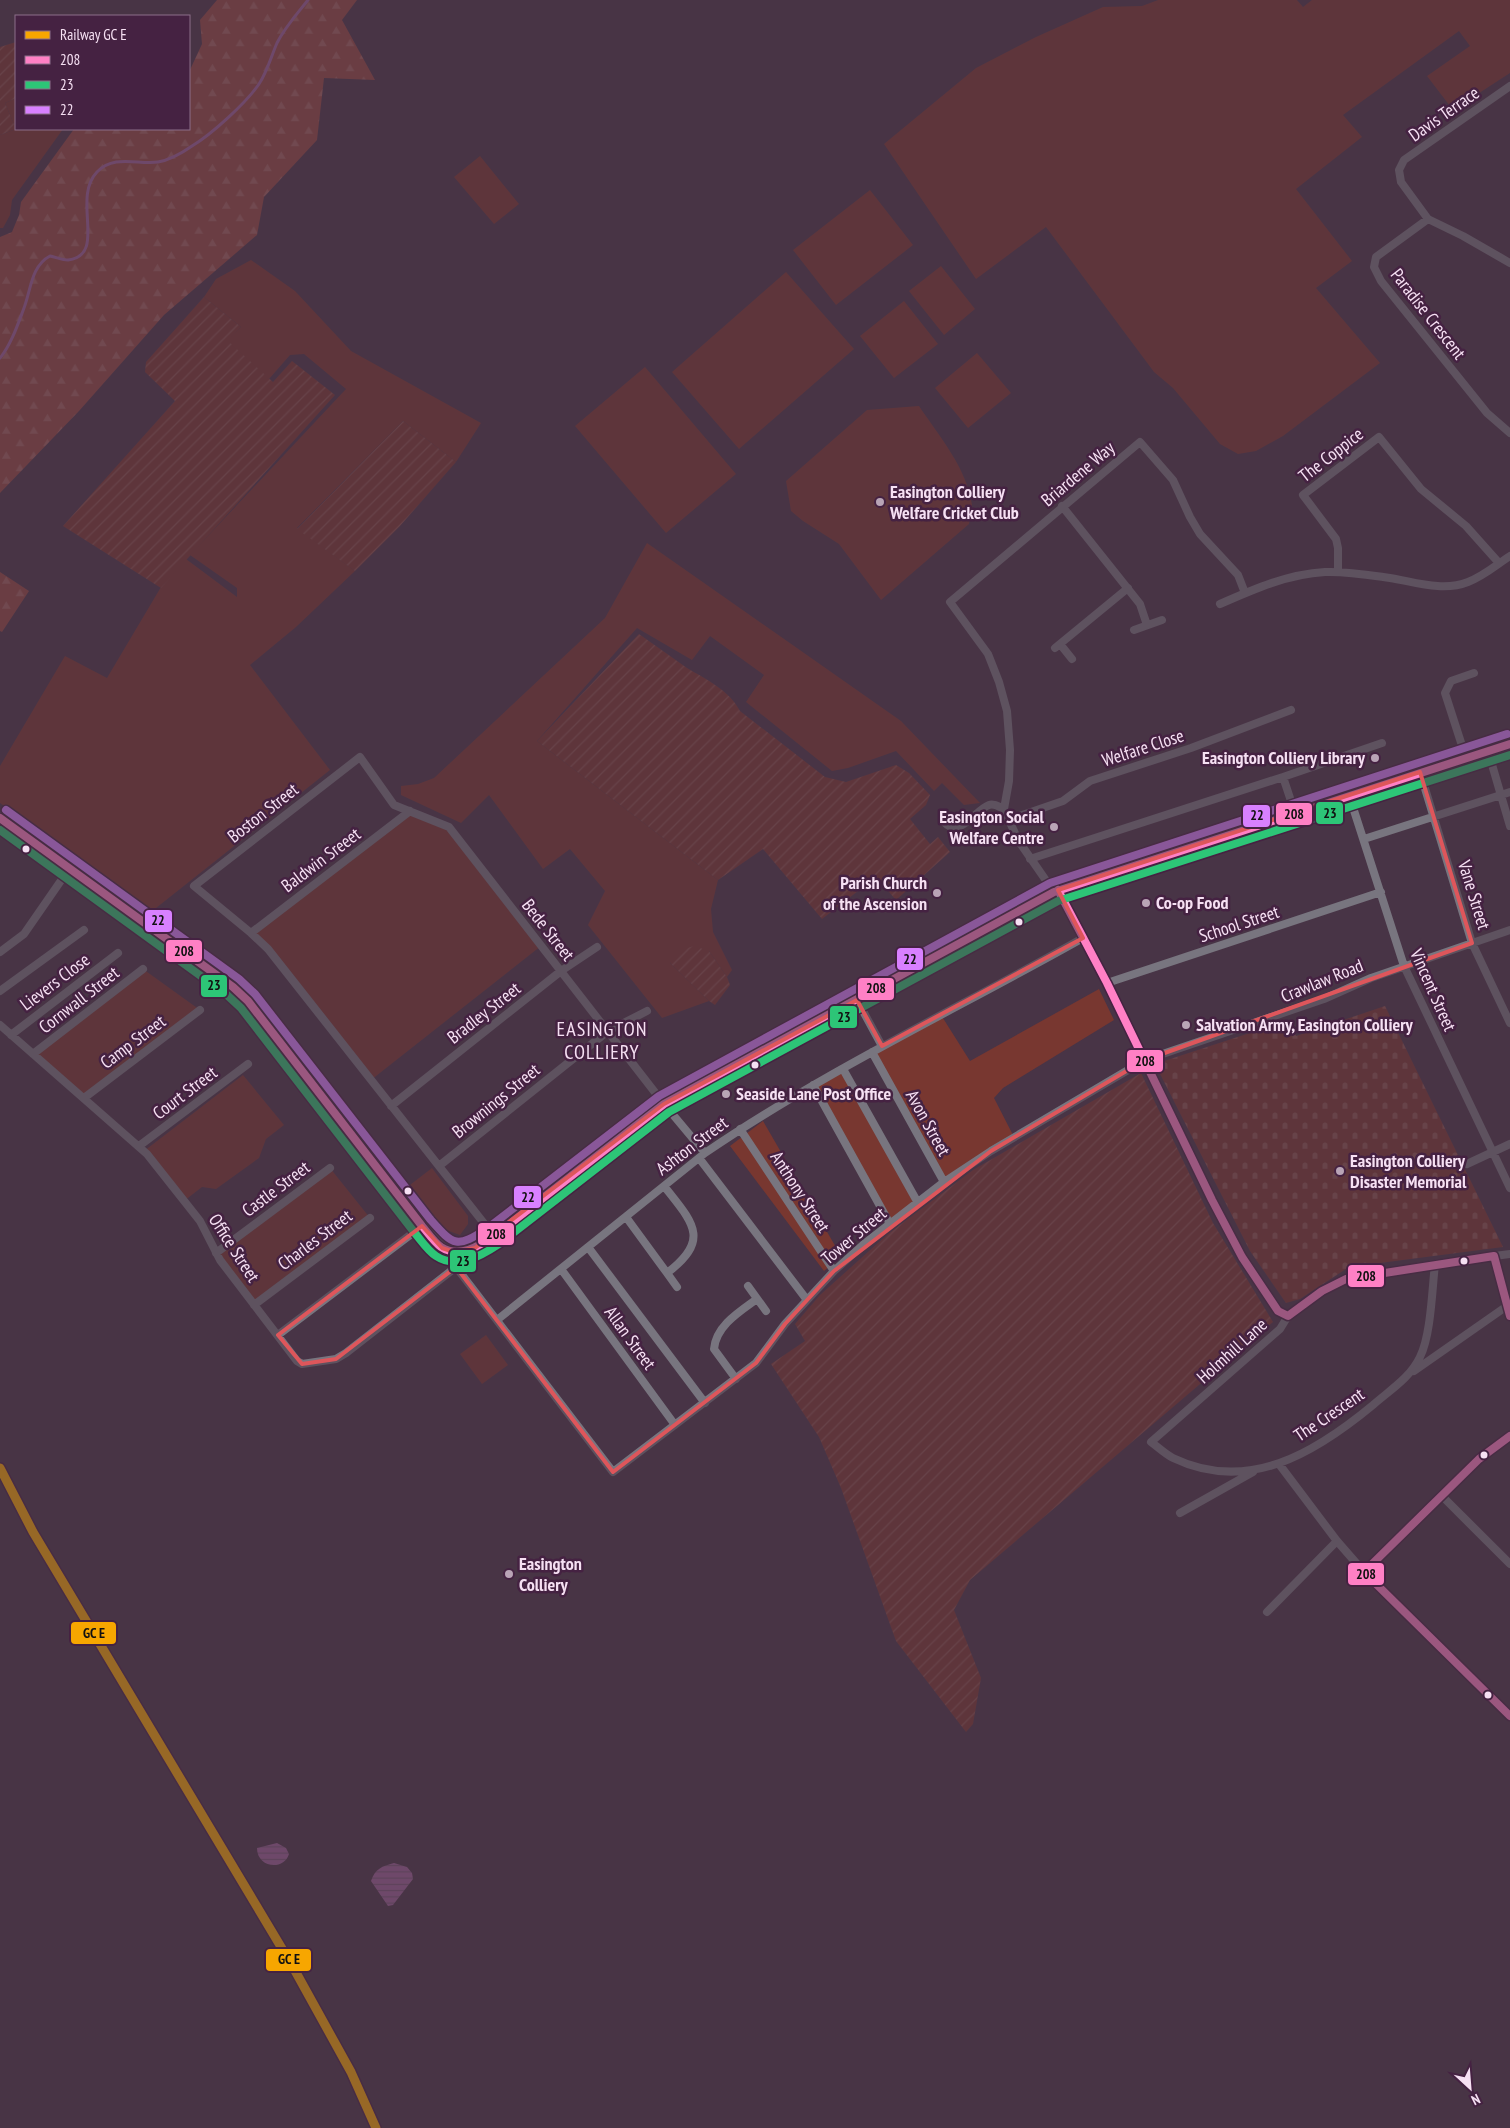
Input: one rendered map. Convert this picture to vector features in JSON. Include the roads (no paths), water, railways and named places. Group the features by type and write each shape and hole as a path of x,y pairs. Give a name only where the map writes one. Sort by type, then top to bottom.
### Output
{"main road":[{"path":"0,818 218,975 248,1001 422,1226 442,1248 454,1252 474,1248 494,1236 664,1104 1056,891 1510,744"}],"street":[{"name":"Davis Terrace","path":"1428,219 1401,182 1399,170 1404,160 1510,86"},
{"path":"1428,219 1463,236 1507,262 1510,252"},
{"name":"Paradise Crescent","path":"1428,219 1376,257 1374,267 1381,281 1487,413 1510,433"},
{"name":"The Coppice","path":"1338,572 1336,539 1303,494 1379,438 1421,489 1466,526 1499,563"},
{"name":"Briardene Way","path":"1004,809 1009,781 1010,750 1007,711 999,682 988,654 950,602 1007,556 1062,506 1140,442 1173,480 1190,518 1200,534 1238,575 1245,593"},
{"path":"1062,506 1140,604 1147,625"},
{"path":"1220,604 1245,593 1295,576 1338,572 1388,578 1437,587 1454,586 1482,576 1510,556"},
{"path":"1072,659 1057,646 1128,588"},
{"path":"1134,630 1162,620"},
{"path":"1466,758 1445,693 1451,681 1474,673"},
{"name":"Welfare Close","path":"1008,820 1063,801 1090,781 1192,748 1291,710"},
{"path":"1030,859 1382,743"},
{"path":"1488,751 1510,826"},
{"name":"Bede Street","path":"350,764 360,757 394,805 449,828 664,1104 807,1300"},
{"name":"Boston Street","path":"251,933 194,886 350,764"},
{"name":"Vane Street","path":"1420,772 1472,943 1510,1023"},
{"path":"1283,777 1295,813"},
{"path":"1364,839 1510,792"},
{"name":"Vincent Street","path":"1350,795 1404,966 1510,1188"},
{"path":"944,822 947,826 957,827 975,817 988,806 995,805 1004,809 1018,840 1030,859 1056,891 1107,984 1212,1200 1242,1257 1278,1311 1288,1316"},
{"name":"Baldwin Sreeet","path":"251,933 410,811"},
{"path":"0,952 24,934 69,869"},
{"name":"School Street","path":"1107,984 1381,892"},
{"path":"0,990 84,930"},
{"name":"Crawlaw Road","path":"1145,1060 1324,999 1363,981 1510,930"},
{"path":"251,933 268,949 494,1236"},
{"name":"Ashton Street","path":"497,1320 702,1155 740,1128 882,1046 1082,938"},
{"name":"Bradley Street","path":"391,1106 561,971 597,947"},
{"name":"Lievers Close","path":"10,1035 118,953"},
{"name":"Cornwall Street","path":"33,1054 143,969"},
{"path":"857,1000 882,1046"},
{"name":"Camp Street","path":"84,1098 200,1010"},
{"name":"Brownings Street","path":"439,1166 608,1031 647,1011"},
{"name":"Office Street","path":"0,1025 139,1146 200,1221 216,1253 297,1361 302,1364 336,1359 346,1354 456,1267"},
{"name":"Avon Street","path":"872,1052 944,1182"},
{"name":"Tower Street","path":"497,1320 613,1472 756,1363 785,1324 834,1271 864,1244 944,1182 990,1151 1145,1060"},
{"name":"Court Street","path":"139,1146 248,1064"},
{"path":"843,1069 918,1203"},
{"path":"813,1085 890,1224"},
{"name":"Anthony Street","path":"740,1128 834,1271"},
{"path":"1467,1164 1510,1144"},
{"name":"Castle Street","path":"216,1253 330,1168"},
{"path":"664,1186 688,1217 693,1229 694,1241 687,1256 667,1273"},
{"path":"626,1217 677,1287"},
{"name":"Charles Street","path":"254,1305 370,1218"},
{"path":"278,1335 422,1226"},
{"path":"588,1247 705,1403"},
{"path":"454,1252 456,1267 497,1320"},
{"name":"Holmhill Lane","path":"1151,1442 1280,1329 1288,1316 1322,1291 1346,1279 1510,1254"},
{"path":"1494,1256 1510,1316"},
{"name":"The Crescent","path":"1151,1442 1172,1457 1195,1466 1229,1473 1254,1471 1279,1464 1314,1446 1359,1416 1410,1373 1421,1357 1426,1342 1435,1264"},
{"name":"Allan Street","path":"561,1269 675,1425"},
{"path":"748,1286 766,1311"},
{"path":"736,1379 714,1349 715,1338 732,1317 757,1299"},
{"path":"1410,1373 1507,1306"},
{"path":"1364,1572 1479,1459 1510,1436"},
{"path":"1279,1464 1337,1541 1364,1572 1510,1716"},
{"path":"1180,1513 1254,1471"},
{"path":"1441,1495 1510,1564"},
{"path":"1267,1612 1337,1541"}],"waterway":[{"path":"0,358 14,334 32,279 39,266 50,256 68,260 80,256 86,248 88,237 87,196 90,183 97,172 111,163 126,161 150,163 167,160 209,134 228,118 259,84 280,37 308,0"}],"place":[{"name":"Easington Colliery Welfare Cricket Club","path":"880,502"},
{"name":"Easington Colliery Library","path":"1375,758"},
{"name":"Easington Social Welfare Centre","path":"1054,827"},
{"name":"Parish Church of the Ascension","path":"937,893"},
{"name":"Co-op Food","path":"1146,903"},
{"name":"Salvation Army, Easington Colliery","path":"1186,1025"},
{"name":"Seaside Lane Post Office","path":"726,1094"},
{"name":"Easington Colliery Disaster Memorial","path":"1340,1171"},
{"name":"Easington Colliery","path":"509,1574"}],"district":[{"name":"EASINGTON COLLIERY","path":"602,1040"}]}
